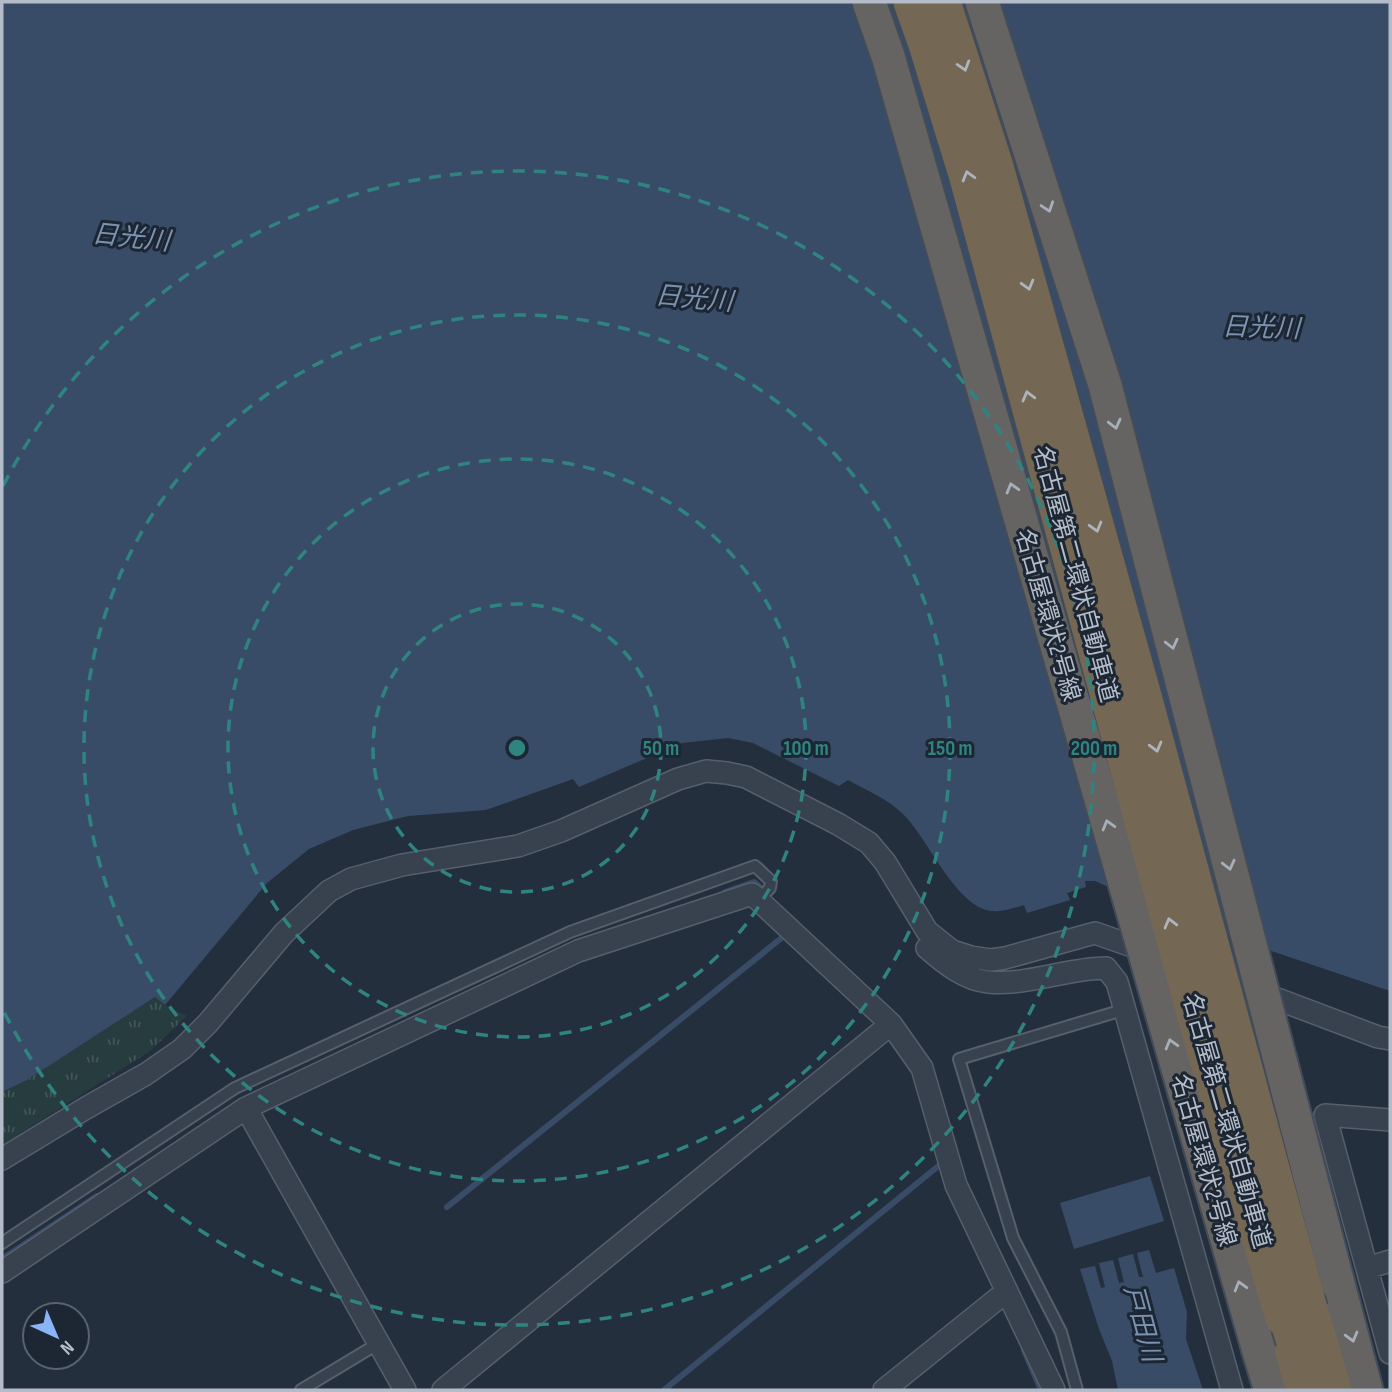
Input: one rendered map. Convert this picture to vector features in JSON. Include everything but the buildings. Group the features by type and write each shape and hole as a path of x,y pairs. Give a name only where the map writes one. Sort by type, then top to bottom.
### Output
{"highway":[{"name":"名古屋環状2号線","path":"869,2 888,56 1271,1390"},
{"name":"名古屋第二環状自動車道","path":"912,2 967,173 1204,1046 1306,1390"},
{"name":"名古屋第二環状自動車道","path":"942,2 995,167 1333,1390"},
{"path":"982,2 1105,385 1366,1390"}],"street":[{"path":"2,1159 146,1074 182,1049 208,1023 284,933 329,891 351,879 402,865 518,846 561,831 678,779 706,771 746,777 869,843 885,862 927,932 952,951 991,960 1095,933 1378,1037 1390,1038"},
{"path":"2,1272 246,1108 578,951 752,894 891,1024 922,1068 956,1185 1054,1390"},
{"path":"916,914 927,948 943,963 965,975 986,982 1011,982 1091,968 1106,968 1117,982 1232,1390"},
{"path":"443,1390 891,1024"},
{"path":"246,1108 405,1390"},
{"path":"1390,1120 1325,1115 1390,1353"},
{"path":"1367,1268 1390,1261"},
{"path":"884,1390 1007,1291"}],"lane":[{"path":"2,1243 235,1088 570,932 755,866 771,881 770,888 758,900"},
{"path":"1077,1390 1061,1332 1013,1238 958,1059 1126,1009"},
{"path":"235,1088 246,1108"},
{"path":"301,1390 379,1343"}],"green space":[{"path":"155,997 187,1016 150,1051 2,1145 2,1092 27,1080"}],"water":[{"name":"日光川","path":"2,2 1390,2 1390,991 1195,925 1095,881 1085,881 1086,887 1067,893 1070,900 1027,913 1024,905 996,911 979,907 966,898 943,870 913,825 891,804 848,780 839,786 753,743 728,738 682,743 579,787 573,779 486,810 408,816 353,830 309,849 267,883 165,1005 155,997 27,1080 2,1092"},
{"path":"1150,1176 1164,1221 1074,1249 1060,1203"},
{"name":"戸田川","path":"1149,1250 1156,1273 1174,1268 1187,1312 1186,1339 1203,1390 1118,1390 1112,1361 1080,1269 1095,1266 1101,1288 1105,1287 1099,1263 1113,1260 1119,1283 1124,1282 1118,1258 1133,1254 1139,1277 1143,1277 1137,1253"}],"waterway":[{"path":"725,892 754,882 759,886"},
{"path":"447,1207 784,936"},
{"path":"664,1390 942,1163"},
{"path":"2,1259 97,1196"},
{"path":"1024,1350 1041,1390"}]}
